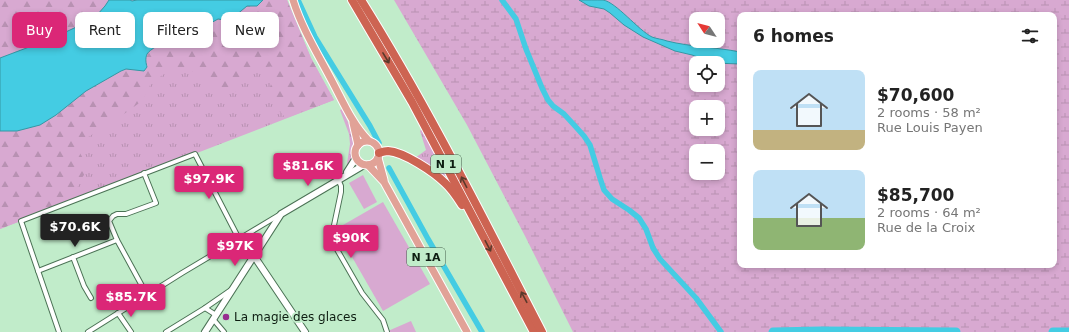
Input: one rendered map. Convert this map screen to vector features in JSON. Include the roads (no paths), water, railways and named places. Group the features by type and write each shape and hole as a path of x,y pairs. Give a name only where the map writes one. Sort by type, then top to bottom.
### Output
{"highway":[{"name":"N 1","path":"352,0 412,102 534,332"},
{"name":"N 1","path":"361,0 419,98 542,332"},
{"path":"379,155 388,151 401,155 416,162 436,175 450,187 479,230"}],"main road":[{"path":"205,332 281,214 345,175 366,165 372,164 379,155 377,146 364,136 352,119 312,44 293,0"},
{"path":"352,119 358,145"},
{"path":"366,165 356,158 355,151 362,141 368,140"},
{"name":"N 1A","path":"379,155 384,182"},
{"path":"345,175 356,158"},
{"name":"N 1A","path":"366,165 384,182 467,332"},
{"path":"254,256 305,332"}],"street":[{"path":"58,332 21,221 144,173 194,154 240,239 244,241 254,256"},
{"path":"144,173 156,203 126,214 117,214 109,221 117,240 147,295"},
{"path":"338,179 341,192 333,230 335,246 362,293 383,320 387,332"},
{"path":"88,332 182,273 281,214"},
{"path":"38,271 117,240"},
{"path":"73,257 84,286 91,298"},
{"path":"166,332 232,289"},
{"path":"205,308 214,317 224,332"},
{"path":"118,313 131,332"}],"water":[{"path":"109,0 263,0 257,6 247,6 240,12 221,12 221,19 218,19 213,22 213,12 143,12 143,48 154,48 147,54 147,67 144,71 126,69 121,71 86,91 56,115 40,125 17,131 0,131 0,58 26,48 67,48 67,31 75,28 75,48 135,48 135,12 100,12"},
{"path":"579,0 603,0 608,2 621,11 640,29 654,38 689,45 689,48 713,48 737,52 737,64 725,63 725,56 695,56 675,51 643,37 624,25 604,9 589,6"}],"waterway":[{"path":"298,0 315,37 379,143"},
{"path":"502,0 516,19 526,49 548,100 553,106 564,114 590,145 604,190 612,199 639,218 646,229 653,248 660,259 696,298 721,332"},
{"path":"389,168 482,332"},
{"path":"773,332 956,332"},
{"path":"1053,332 1069,332"}],"place":[{"name":"La magie des glaces","path":"226,317"}]}
